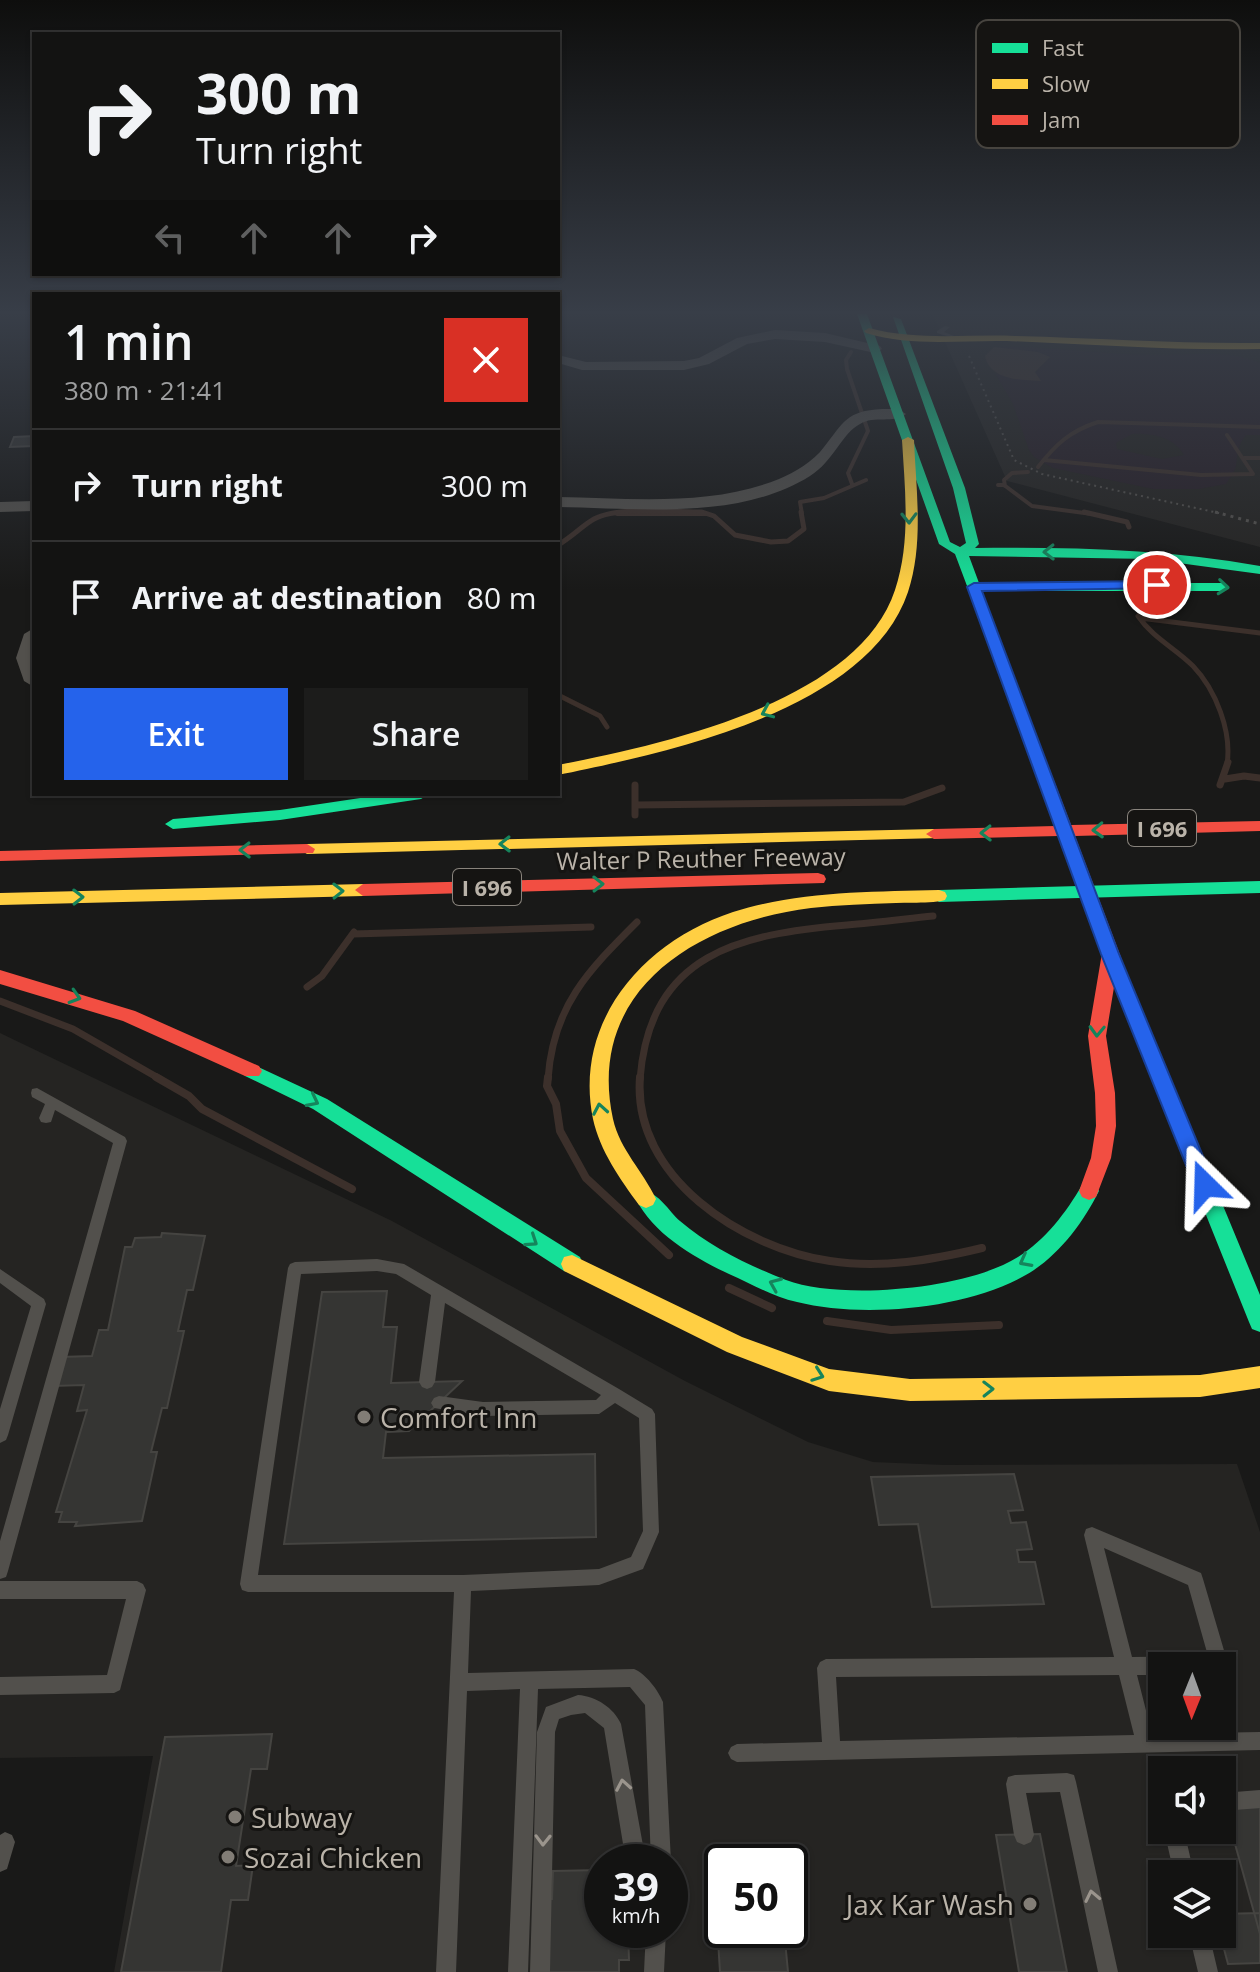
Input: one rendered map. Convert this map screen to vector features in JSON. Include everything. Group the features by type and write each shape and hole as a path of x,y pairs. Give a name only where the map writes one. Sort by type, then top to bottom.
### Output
{"main road":[{"path":"894,406 945,544 961,552 1149,553 1206,559 1260,570"},
{"path":"929,406 973,544 961,552"},
{"path":"903,428 924,439 931,439 938,430"},
{"path":"560,770 666,747 756,717 791,701 863,651 894,612 905,581 910,549 903,428"},
{"path":"961,552 1110,954 1260,1322"},
{"path":"974,587 1186,585 1237,589"},
{"path":"153,826 280,815 408,796"},
{"path":"283,850 469,828 1243,808"},
{"name":"Walter P Reuther Freeway","path":"0,856 1260,826"},
{"path":"1228,869 1260,868"},
{"path":"1054,873 1101,872"},
{"name":"Walter P Reuther Freeway","path":"0,899 832,879"},
{"path":"1110,954 1098,1006 1096,1041 1105,1093 1106,1132 1100,1170 1076,1214 1034,1259 968,1288 883,1301 793,1292 706,1254 666,1224 638,1193 611,1149 598,1106 599,1061 608,1022 625,992 648,968 685,939 732,919 786,905 859,899 1260,887"},
{"path":"0,977 91,1002 211,1051 320,1104 553,1255 735,1345 829,1380 910,1390 1200,1386 1260,1377"}],"street":[{"path":"560,502 694,500 770,488 812,468 830,451 842,430 854,420 877,415 903,428"},
{"path":"0,507 32,506"},
{"path":"32,639 25,656 25,668 32,678"}],"lane":[{"path":"0,1571 120,1141 37,1093"},
{"path":"46,1118 52,1101"},
{"path":"377,1265 399,1268 614,1394 647,1414 651,1532 637,1563 599,1577 463,1583 248,1584 295,1268 377,1265"},
{"path":"0,1275 39,1304 1,1430"},
{"path":"427,1382 439,1291"},
{"path":"439,1403 483,1409 599,1407 614,1394"},
{"path":"1145,1743 1092,1535 1195,1579 1216,1652"},
{"path":"446,1972 463,1583"},
{"path":"0,1590 137,1590 114,1684 0,1686"},
{"path":"832,1751 826,1668 1148,1666"},
{"path":"459,1682 634,1678 654,1702 660,1844"},
{"path":"518,1972 529,1680"},
{"path":"540,1972 546,1732 552,1713 576,1703 596,1707 612,1724 633,1844"},
{"path":"737,1753 1260,1741"},
{"path":"1024,1835 1015,1784 1067,1782 1108,1972"},
{"path":"1236,1801 1260,1799"},
{"path":"653,1948 654,1972"},
{"path":"1202,1948 1208,1972"}],"path":[{"path":"990,406 1014,460 1020,466 1042,474 1195,506 1260,524"}],"shaded area":[{"path":"974,406 1260,406 1260,547 1007,481"},
{"path":"1014,406 1260,406 1260,435 1246,435 1243,439 1235,468 1226,484 1199,489 1153,489 1053,468 1034,457","holes":["1132,434 1154,435 1168,440 1184,455 1162,459 1117,449 1116,443"]},
{"path":"0,1033 392,1221 685,1381 808,1442 873,1462 944,1465 1237,1464 1260,1532 1260,1972 114,1972 153,1756 0,1758"}],"building":[{"path":"32,436 32,446 10,447 14,437"},
{"path":"162,1233 205,1236 193,1290 187,1290 178,1331 184,1331 167,1408 162,1408 151,1452 157,1452 142,1521 75,1526 77,1522 59,1522 62,1512 56,1512 87,1410 77,1411 84,1385 53,1386 61,1357 92,1356 99,1330 108,1330 125,1247 132,1247 135,1238 161,1237"},
{"name":"Comfort Inn","path":"387,1291 383,1327 397,1327 391,1383 462,1381 409,1431 386,1432 383,1458 595,1454 596,1537 284,1544 322,1292"},
{"path":"1014,1474 1023,1510 1008,1511 1011,1523 1026,1522 1032,1549 1017,1550 1019,1562 1035,1562 1044,1604 932,1607 918,1524 879,1525 871,1477"},
{"path":"272,1734 267,1769 251,1769 236,1866 253,1865 248,1900 231,1900 221,1972 121,1972 165,1737"},
{"path":"1260,1807 1260,1934 1235,1844 1236,1808"},
{"name":"Jax Kar Wash","path":"1040,1834 1067,1972 1019,1972 996,1835"},
{"path":"584,1870 584,1948 629,1948 629,1960 619,1960 619,1972 545,1972 546,1899 552,1899 553,1871"},
{"path":"1260,1913 1260,1963 1228,1964 1224,1948 1236,1948 1236,1914"},
{"path":"718,1948 786,1948 788,1972 720,1972"}],"waterway":[{"path":"852,484 848,473 868,431 860,406"},
{"path":"1044,460 1064,439 1098,422 1260,427"},
{"path":"1044,460 1201,475 1253,474 1227,435"},
{"path":"1244,458 1260,458"},
{"path":"1038,467 1044,460"},
{"path":"1005,486 1004,480 1012,473 1028,472"},
{"path":"802,514 800,502 824,498 866,480"},
{"path":"998,485 1005,486"},
{"path":"1005,486 1032,506 1092,514"},
{"path":"560,544 604,515 646,511 702,512 714,516 735,535 771,542 788,541 804,529 801,512"},
{"path":"1084,512 1127,522 1129,527"},
{"path":"617,514 707,514"},
{"path":"1138,616 1150,631 1193,666 1209,687 1225,725 1227,764"},
{"path":"1140,618 1260,633"},
{"path":"560,696 600,716 607,727"},
{"path":"1220,785 1228,762"},
{"path":"1225,779 1244,776 1260,778"},
{"path":"635,785 635,805"},
{"path":"635,805 904,802 942,788"},
{"path":"635,805 635,815"},
{"path":"640,1078 647,1037 662,1003 682,977 707,958 737,944 771,935 933,916"},
{"path":"548,1079 551,1053 565,1010 589,974 637,922"},
{"path":"353,934 591,927"},
{"path":"307,987 322,976 354,932"},
{"path":"0,1001 73,1029 160,1079"},
{"path":"156,1077 189,1096 202,1109 352,1189"},
{"path":"548,1077 547,1086 556,1104 560,1131 586,1178 669,1255"},
{"path":"640,1078 642,1113 654,1146 673,1176 699,1202 762,1241 830,1261 868,1264 925,1259 982,1248"},
{"path":"729,1288 772,1308"},
{"path":"827,1321 891,1330 999,1325"}],"traffic: fast":[{"path":"895,406 945,544 961,552 1016,700"},
{"path":"928,406 959,488 973,544 961,552"},
{"path":"961,552 1149,555 1260,570"},
{"path":"974,587 1222,587"},
{"path":"173,824 280,815 408,796"},
{"path":"939,896 1260,887"},
{"path":"1119,976 1260,1322"},
{"path":"252,1071 320,1104 572,1264"},
{"path":"646,1199 666,1222 690,1241 715,1257 773,1285 831,1299 869,1300 957,1289 1015,1270 1051,1243 1089,1191"}],"traffic: slow":[{"path":"560,770 664,747 730,727 794,697 861,650 889,618 906,573 912,516 908,440"},
{"path":"307,849 934,834"},
{"path":"0,899 363,890"},
{"path":"646,1199 610,1140 603,1118 599,1083 602,1049 613,1019 629,991 650,967 676,946 706,929 763,910 837,900 939,896"},
{"path":"572,1264 735,1345 829,1380 910,1390 1200,1386 1260,1377"}],"traffic: jam":[{"path":"1016,700 1119,976"},
{"path":"934,834 1260,826"},
{"path":"0,856 307,849"},
{"path":"363,890 818,879"},
{"path":"1089,1191 1101,1158 1106,1126 1097,1036 1110,954"},
{"path":"0,977 129,1016 252,1071"}],"place":[{"name":"Comfort Inn","path":"364,1417"},
{"name":"Subway","path":"235,1817"},
{"name":"Sozai Chicken","path":"228,1857"},
{"name":"Jax Kar Wash","path":"1030,1904"}],"route":[{"path":"1157,585 974,587 1110,954 1205,1185"}]}
